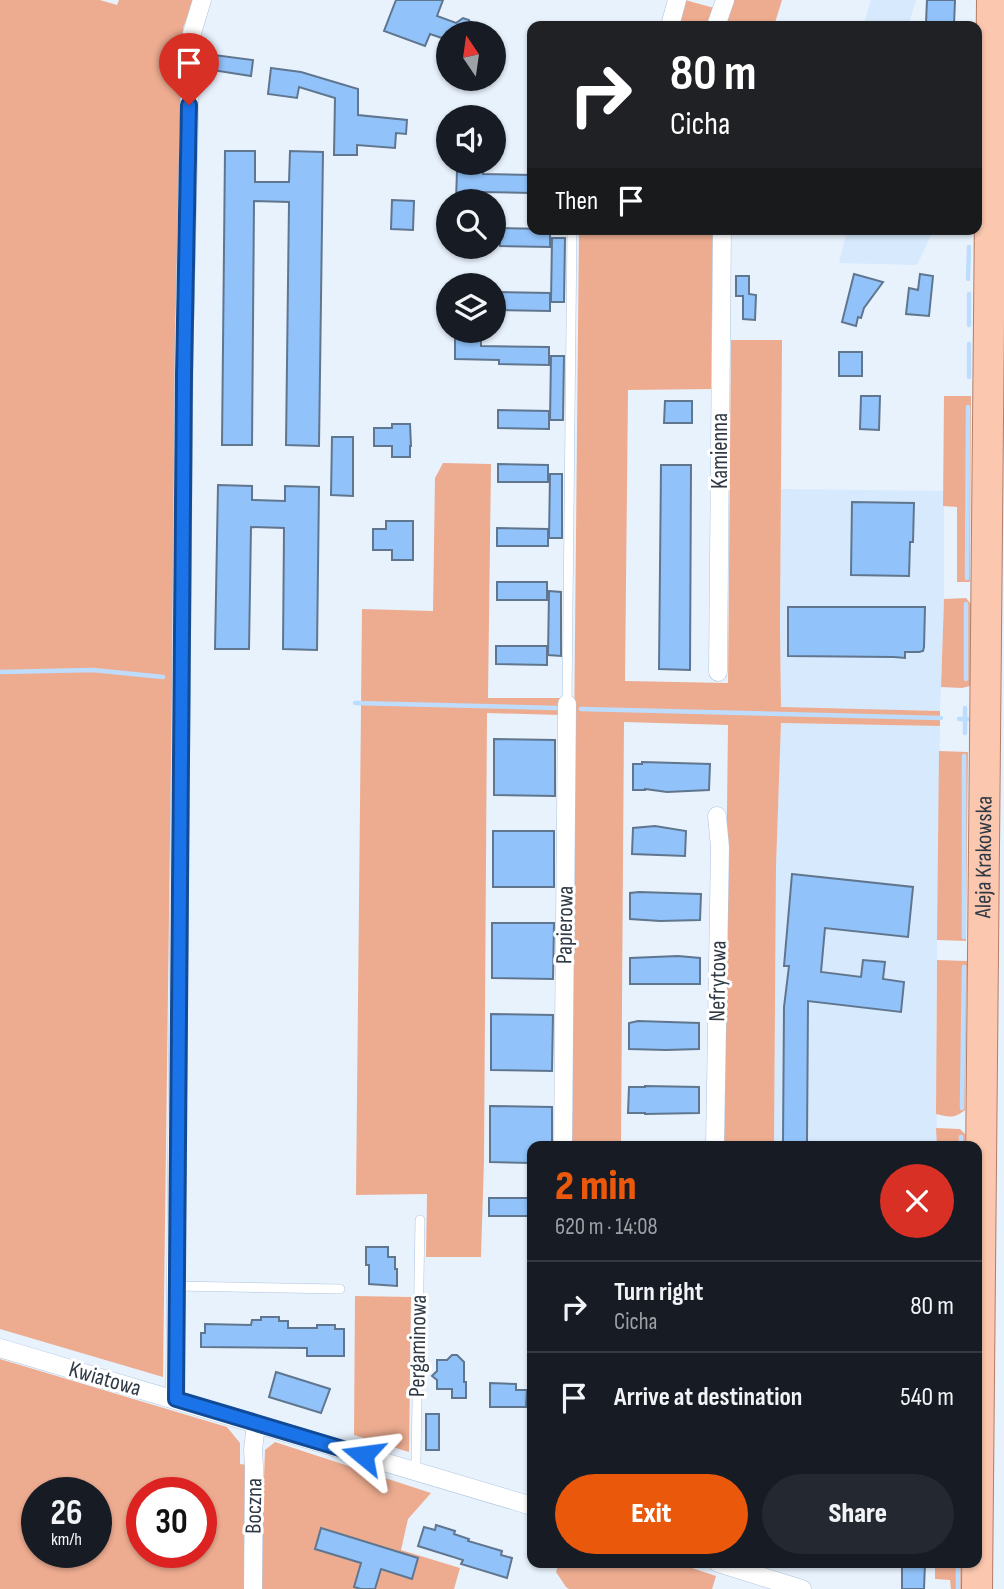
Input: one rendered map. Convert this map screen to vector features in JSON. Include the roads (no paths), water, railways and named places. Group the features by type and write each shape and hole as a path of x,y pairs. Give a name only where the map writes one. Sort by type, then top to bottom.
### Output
{"main road":[{"name":"Aleja Krakowska","path":"981,1141 992,0"},
{"name":"Aleja Krakowska","path":"977,1568 977,1589"}],"street":[{"path":"176,1399 184,334 192,33 202,0"},
{"path":"671,21 677,0"},
{"path":"718,21 725,0"},
{"name":"Kamienna","path":"718,672 722,235"},
{"name":"Papierowa","path":"563,1141 567,704"},
{"name":"Nefrytowa","path":"715,1141 720,848 717,816"},
{"name":"Kwiatowa","path":"0,1348 527,1505"},
{"name":"Boczna","path":"253,1589 253,1450 256,1424"},
{"path":"734,1568 802,1589"}],"lane":[{"path":"567,704 572,235"},
{"name":"Pergaminowa","path":"415,1471 420,1220"},
{"path":"177,1286 340,1289"}],"waterway":[{"path":"968,279 969,247"},
{"path":"969,294 969,325"},
{"path":"969,344 969,377"},
{"path":"967,578 968,407"},
{"path":"966,604 966,679"},
{"path":"0,672 93,670 163,677"},
{"path":"355,703 557,708"},
{"path":"965,708 965,733"},
{"path":"581,709 941,718"},
{"path":"959,719 968,719"},
{"path":"964,756 964,937"},
{"path":"962,1108 964,967"},
{"path":"958,1568 958,1589"}]}
